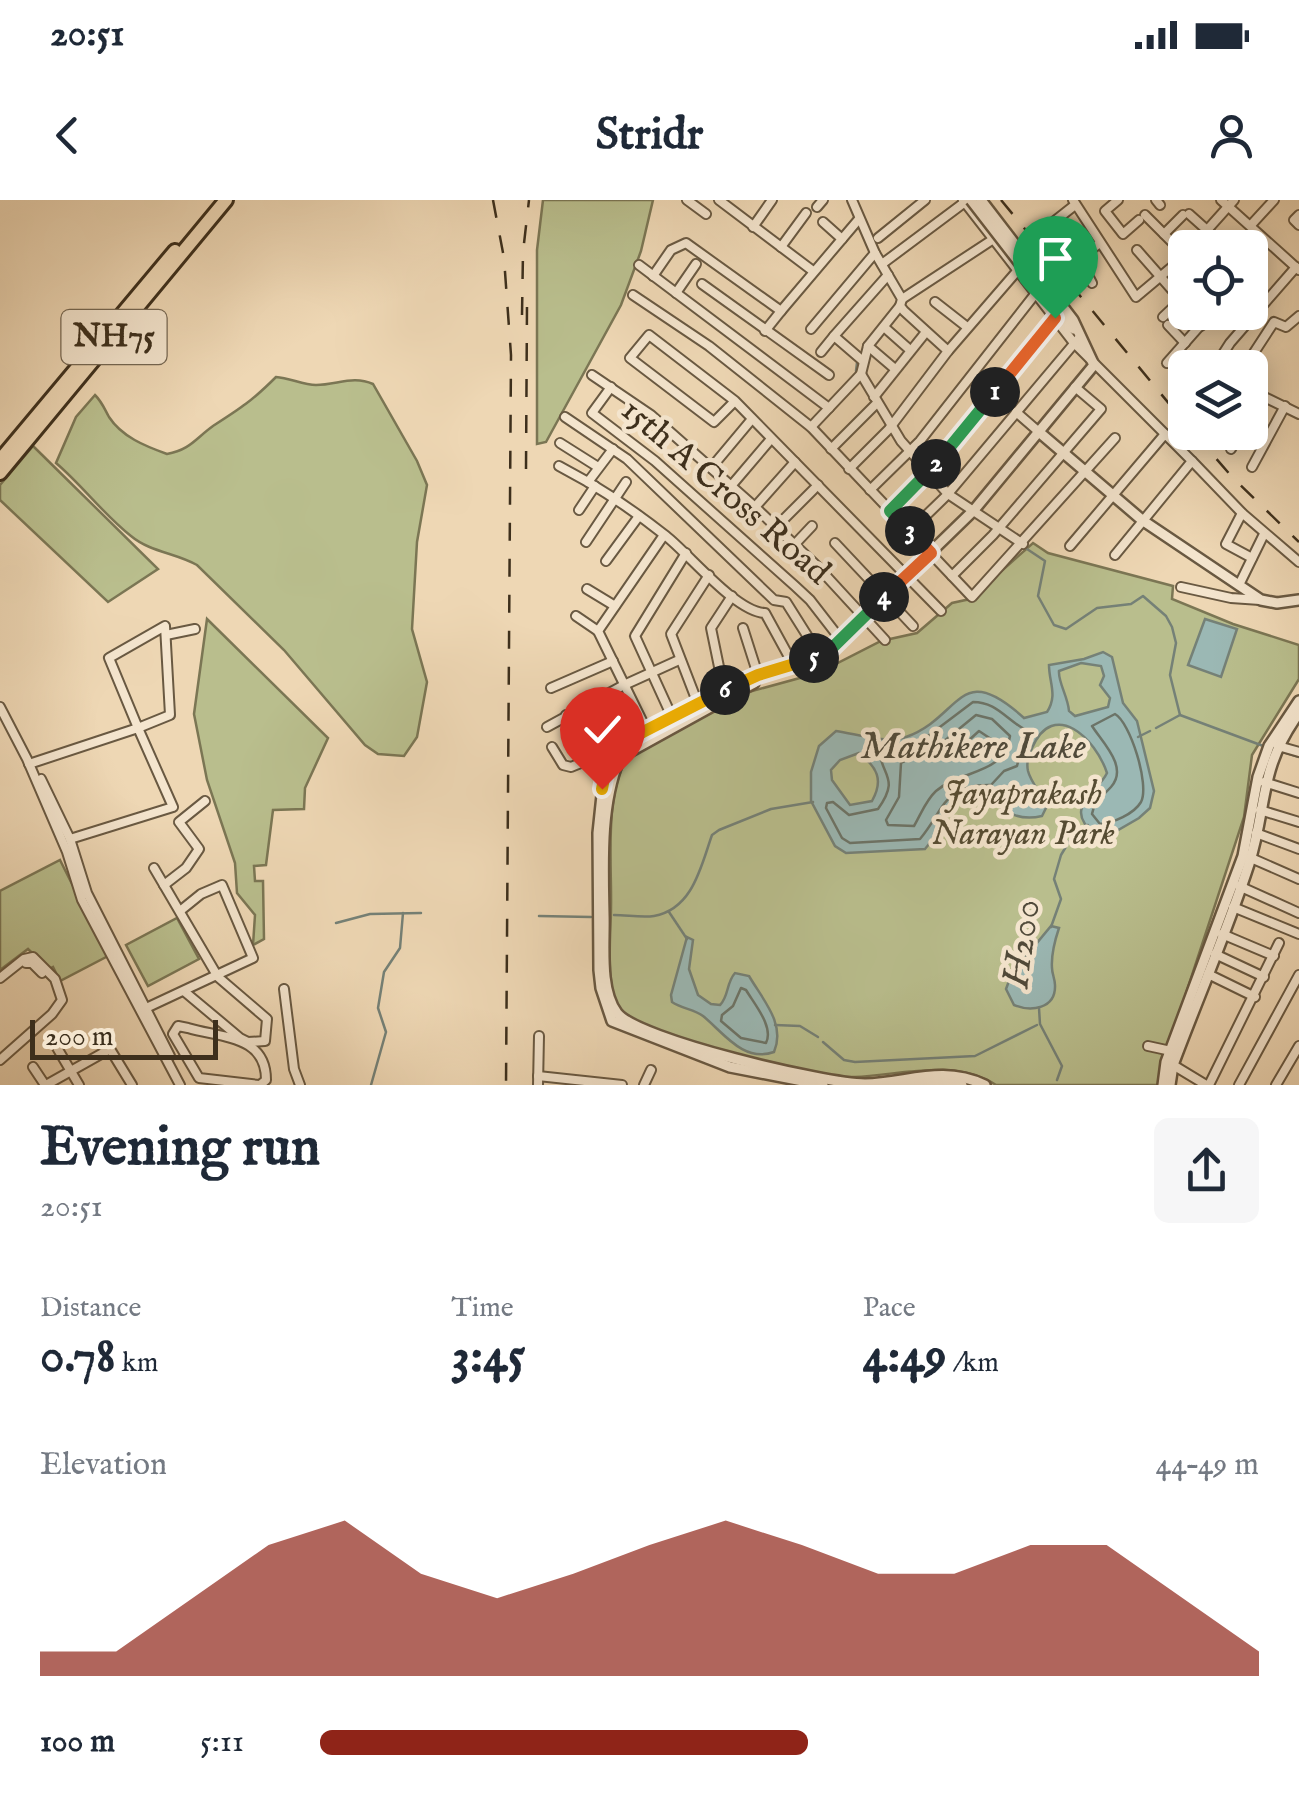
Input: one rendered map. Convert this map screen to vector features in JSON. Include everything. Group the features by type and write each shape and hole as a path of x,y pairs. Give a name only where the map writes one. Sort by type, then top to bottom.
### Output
{"highway":[{"name":"NH75","path":"0,460 216,200"},
{"name":"NH75","path":"0,474 226,200"}],"street":[{"path":"687,200 706,214"},
{"path":"719,200 812,271"},
{"path":"730,209 736,200"},
{"path":"753,227 772,200"},
{"path":"852,200 874,253 901,302 948,351"},
{"path":"878,238 925,200"},
{"path":"635,1028 614,1010 606,978 607,805 620,756 672,717 758,675 824,654 842,640 972,512 1094,365 1094,359 1076,336 1055,318 1036,293 981,200"},
{"path":"1251,225 1274,200"},
{"path":"966,201 1008,256 1022,265"},
{"path":"966,201 1072,320 1076,336"},
{"path":"882,264 966,201"},
{"path":"1114,201 1105,211 1123,234 1142,217 1168,238"},
{"path":"1042,231 1074,202 1136,297 1168,272"},
{"path":"1209,230 1227,202 1298,269 1226,350"},
{"path":"781,248 806,213"},
{"path":"1169,230 1186,215 1207,230"},
{"path":"1299,215 1294,220 1299,225"},
{"path":"765,331 859,219"},
{"path":"823,222 842,239"},
{"path":"1164,234 1168,231"},
{"path":"811,427 861,374 868,346 901,302 995,238"},
{"path":"1008,256 1026,242"},
{"path":"1092,283 1080,258 1100,243"},
{"path":"653,276 671,250 686,244 781,311"},
{"path":"1137,250 1181,300 1166,321 1185,343"},
{"path":"810,329 874,253"},
{"path":"676,293 696,264"},
{"path":"638,265 829,408"},
{"path":"849,469 890,427 948,351 1022,265"},
{"path":"821,352 888,275"},
{"path":"702,284 829,375"},
{"path":"870,490 907,452 1036,293"},
{"path":"634,295 811,427 972,598 1115,438"},
{"path":"935,302 967,328"},
{"path":"687,332 702,312"},
{"path":"1256,350 1274,322 1286,327 1299,316"},
{"path":"890,511 927,474 1055,318"},
{"path":"884,326 910,350"},
{"path":"1167,363 1196,330"},
{"path":"831,449 875,402 926,332"},
{"path":"736,401 714,422 630,358 649,335 736,401 942,611"},
{"path":"834,336 864,361"},
{"path":"910,531 946,495 1076,336"},
{"path":"868,346 895,370"},
{"path":"1094,365 1242,513 1299,562"},
{"path":"861,374 907,452 946,495 1022,545"},
{"path":"592,375 652,414 755,507 885,640"},
{"name":"15th A Cross Road","path":"611,387 592,413 645,452 795,586 842,640"},
{"path":"952,576 998,529 1101,409 1076,387"},
{"path":"1268,396 1299,414"},
{"path":"1252,467 1285,406"},
{"path":"1016,412 1142,520 1261,600"},
{"path":"565,416 613,449 774,600 786,602 824,654"},
{"path":"711,468 752,419"},
{"path":"1070,546 1165,434"},
{"path":"731,486 771,440"},
{"path":"560,443 598,467"},
{"path":"580,510 598,467 613,449"},
{"path":"1115,554 1192,461"},
{"path":"755,507 795,462"},
{"path":"558,466 614,498 664,534 732,596 754,612 765,613 794,666"},
{"path":"586,542 626,482"},
{"path":"776,527 818,485"},
{"path":"1242,513 1226,544 1252,558"},
{"path":"606,561 638,516"},
{"path":"795,544 812,526"},
{"path":"598,631 664,534"},
{"path":"1239,586 1264,534"},
{"path":"835,543 912,626"},
{"path":"672,717 635,636 686,553"},
{"path":"698,704 671,634 710,574"},
{"path":"1181,587 1231,598 1277,603 1299,600"},
{"path":"587,589 615,606"},
{"path":"724,691 711,628 732,596"},
{"path":"576,616 598,631 649,735"},
{"path":"29,764 138,728 170,715 165,626 109,658 138,728 173,807 70,839"},
{"path":"743,628 758,675"},
{"path":"166,635 195,629"},
{"path":"552,746 567,766 593,759 755,682 822,662 824,654"},
{"path":"551,688 613,660"},
{"path":"546,728 678,660"},
{"path":"1167,1085 1233,907 1258,777 1299,700"},
{"path":"591,702 620,747"},
{"path":"0,706 70,858 82,900 144,1010"},
{"path":"1167,1085 1170,1051 1251,858 1273,748 1294,729 1299,713"},
{"path":"566,715 593,759"},
{"path":"620,747 608,757 605,766 598,834 600,970 608,1013 617,1025 635,1028 730,1067 818,1081 864,1084 923,1075 964,1078 986,1085"},
{"path":"1273,748 1299,752"},
{"path":"29,764 36,770 70,839 86,893 180,1085"},
{"path":"1264,782 1299,793"},
{"path":"164,885 186,868 199,848 179,822 205,801"},
{"path":"1260,810 1299,822"},
{"path":"1256,832 1299,849"},
{"path":"1251,858 1299,879"},
{"path":"154,868 218,977 267,1019 265,1040 252,1042 240,1038 185,992"},
{"path":"144,1010 253,958 222,885 201,894 180,911"},
{"path":"1238,886 1299,912"},
{"path":"1233,907 1299,934"},
{"path":"1222,934 1274,956"},
{"path":"1173,1065 1207,1085 1279,943"},
{"path":"1215,954 1264,977"},
{"path":"0,978 33,957 55,979 62,1000 52,1014 0,1060"},
{"path":"17,965 32,963 42,973"},
{"path":"1208,974 1255,996"},
{"path":"1240,1085 1299,975"},
{"path":"284,989 294,1069 300,1085"},
{"path":"178,1026 237,1039 259,1053 266,1067 266,1080 260,1085 199,1078 185,1056 173,1034 178,1026"},
{"path":"266,1034 277,1032"},
{"path":"540,1036 538,1080 622,1085"},
{"path":"252,1042 264,1057 273,1060"},
{"path":"56,1046 79,1085"},
{"path":"1148,1046 1170,1051"},
{"path":"1276,1085 1299,1046"},
{"path":"33,1067 45,1085 110,1049 130,1082 120,1085"},
{"path":"172,1065 185,1056"},
{"path":"644,1085 652,1070"},
{"path":"897,1085 962,1085"}],"green space":[{"path":"543,200 653,200 641,251 621,305 546,442 537,444 537,250"},
{"path":"276,377 311,385 352,380 373,384 427,485 417,542 412,629 427,682 417,737 404,756 378,754 365,745 284,650 197,565 146,546 131,536 56,463 76,417 95,395 120,430 167,454 192,443"},
{"path":"33,446 158,569 108,602 0,500 0,485"},
{"name":"Jayaprakash Narayan Park","path":"1033,543 1048,553 1173,586 1172,599 1299,645 1299,679 1252,755 1244,817 1168,1048 1161,1085 996,1085 945,1070 836,1076 696,1044 662,1033 622,1012 616,1003 611,977 611,831 615,791 627,759 745,693 818,673 881,641 917,633 952,603 970,599"},
{"path":"207,619 328,738 305,788 304,809 273,810 266,865 254,866 255,881 263,881 264,939 253,945 255,915 237,893 235,863 207,780 194,714"},
{"path":"60,860 108,956 60,981 53,967 49,969 28,949 0,970 0,891"},
{"path":"177,918 199,959 148,986 126,945"}],"water":[{"path":"1205,619 1237,629 1221,677 1188,665"},
{"name":"Mathikere Lake","path":"1103,652 1112,657 1123,703 1137,721 1154,791 1150,808 1139,818 1113,833 1096,835 1086,825 1081,809 1107,773 1084,737 1062,725 1051,726 1032,748 1027,768 1047,806 1042,816 1011,814 985,794 954,807 925,849 846,853 835,846 811,801 811,772 819,746 836,731 881,739 906,737 972,692 986,693 1002,701 1024,718 1047,712 1052,694 1049,665","holes":["1081,663 1101,666 1104,676 1100,685 1110,698 1108,707 1075,716 1069,711 1059,671","859,753 874,769 878,787 872,801 850,805 832,780 831,770 840,760"]},
{"path":"1051,926 1059,928 1052,958 1054,993 1041,1007 1014,1005 1006,989 1012,973"},
{"path":"687,937 693,940 689,969 698,995 720,1005 735,973 749,976 775,1022 774,1052 743,1050 703,1016 672,1002"}],"waterway":[{"path":"856,371 857,363"},
{"path":"1024,547 1045,561 1038,596 1054,625 1066,629 1097,608 1131,604 1143,596 1166,616 1176,643 1170,675 1180,715"},
{"name":"H200","path":"1156,728 1180,715 1266,747"},
{"name":"H200","path":"1138,737 1150,731"},
{"name":"H200","path":"1283,752 1299,757"},
{"path":"614,915 649,917 667,912 678,905 694,884 712,835 771,809 813,802"},
{"name":"H200","path":"1051,927 1061,899 1054,879 1061,855 1076,830 1088,825"},
{"path":"669,912 687,939"},
{"path":"371,1085 386,1032 378,1008 384,972 400,948 403,913"},
{"path":"336,923 370,914 421,913"},
{"path":"539,916 591,917"},
{"name":"H200","path":"1039,1008 1040,1024 1062,1066 1057,1080"},
{"path":"775,1025 800,1026 818,1037"},
{"path":"823,1042 844,1060 855,1062 975,1056 1037,1025"}],"tunnel":[{"path":"1026,242 1042,231"}],"railway":[{"path":"493,200 504,258 511,355 506,1085"},
{"path":"522,315 529,200"},
{"path":"1001,200 1168,402"},
{"path":"526,469 527,304"},
{"path":"1209,450 1299,542"}],"route":[{"path":"602,789 608,757 620,747 755,676 828,652 931,553 890,511 938,462 1055,318"}]}
